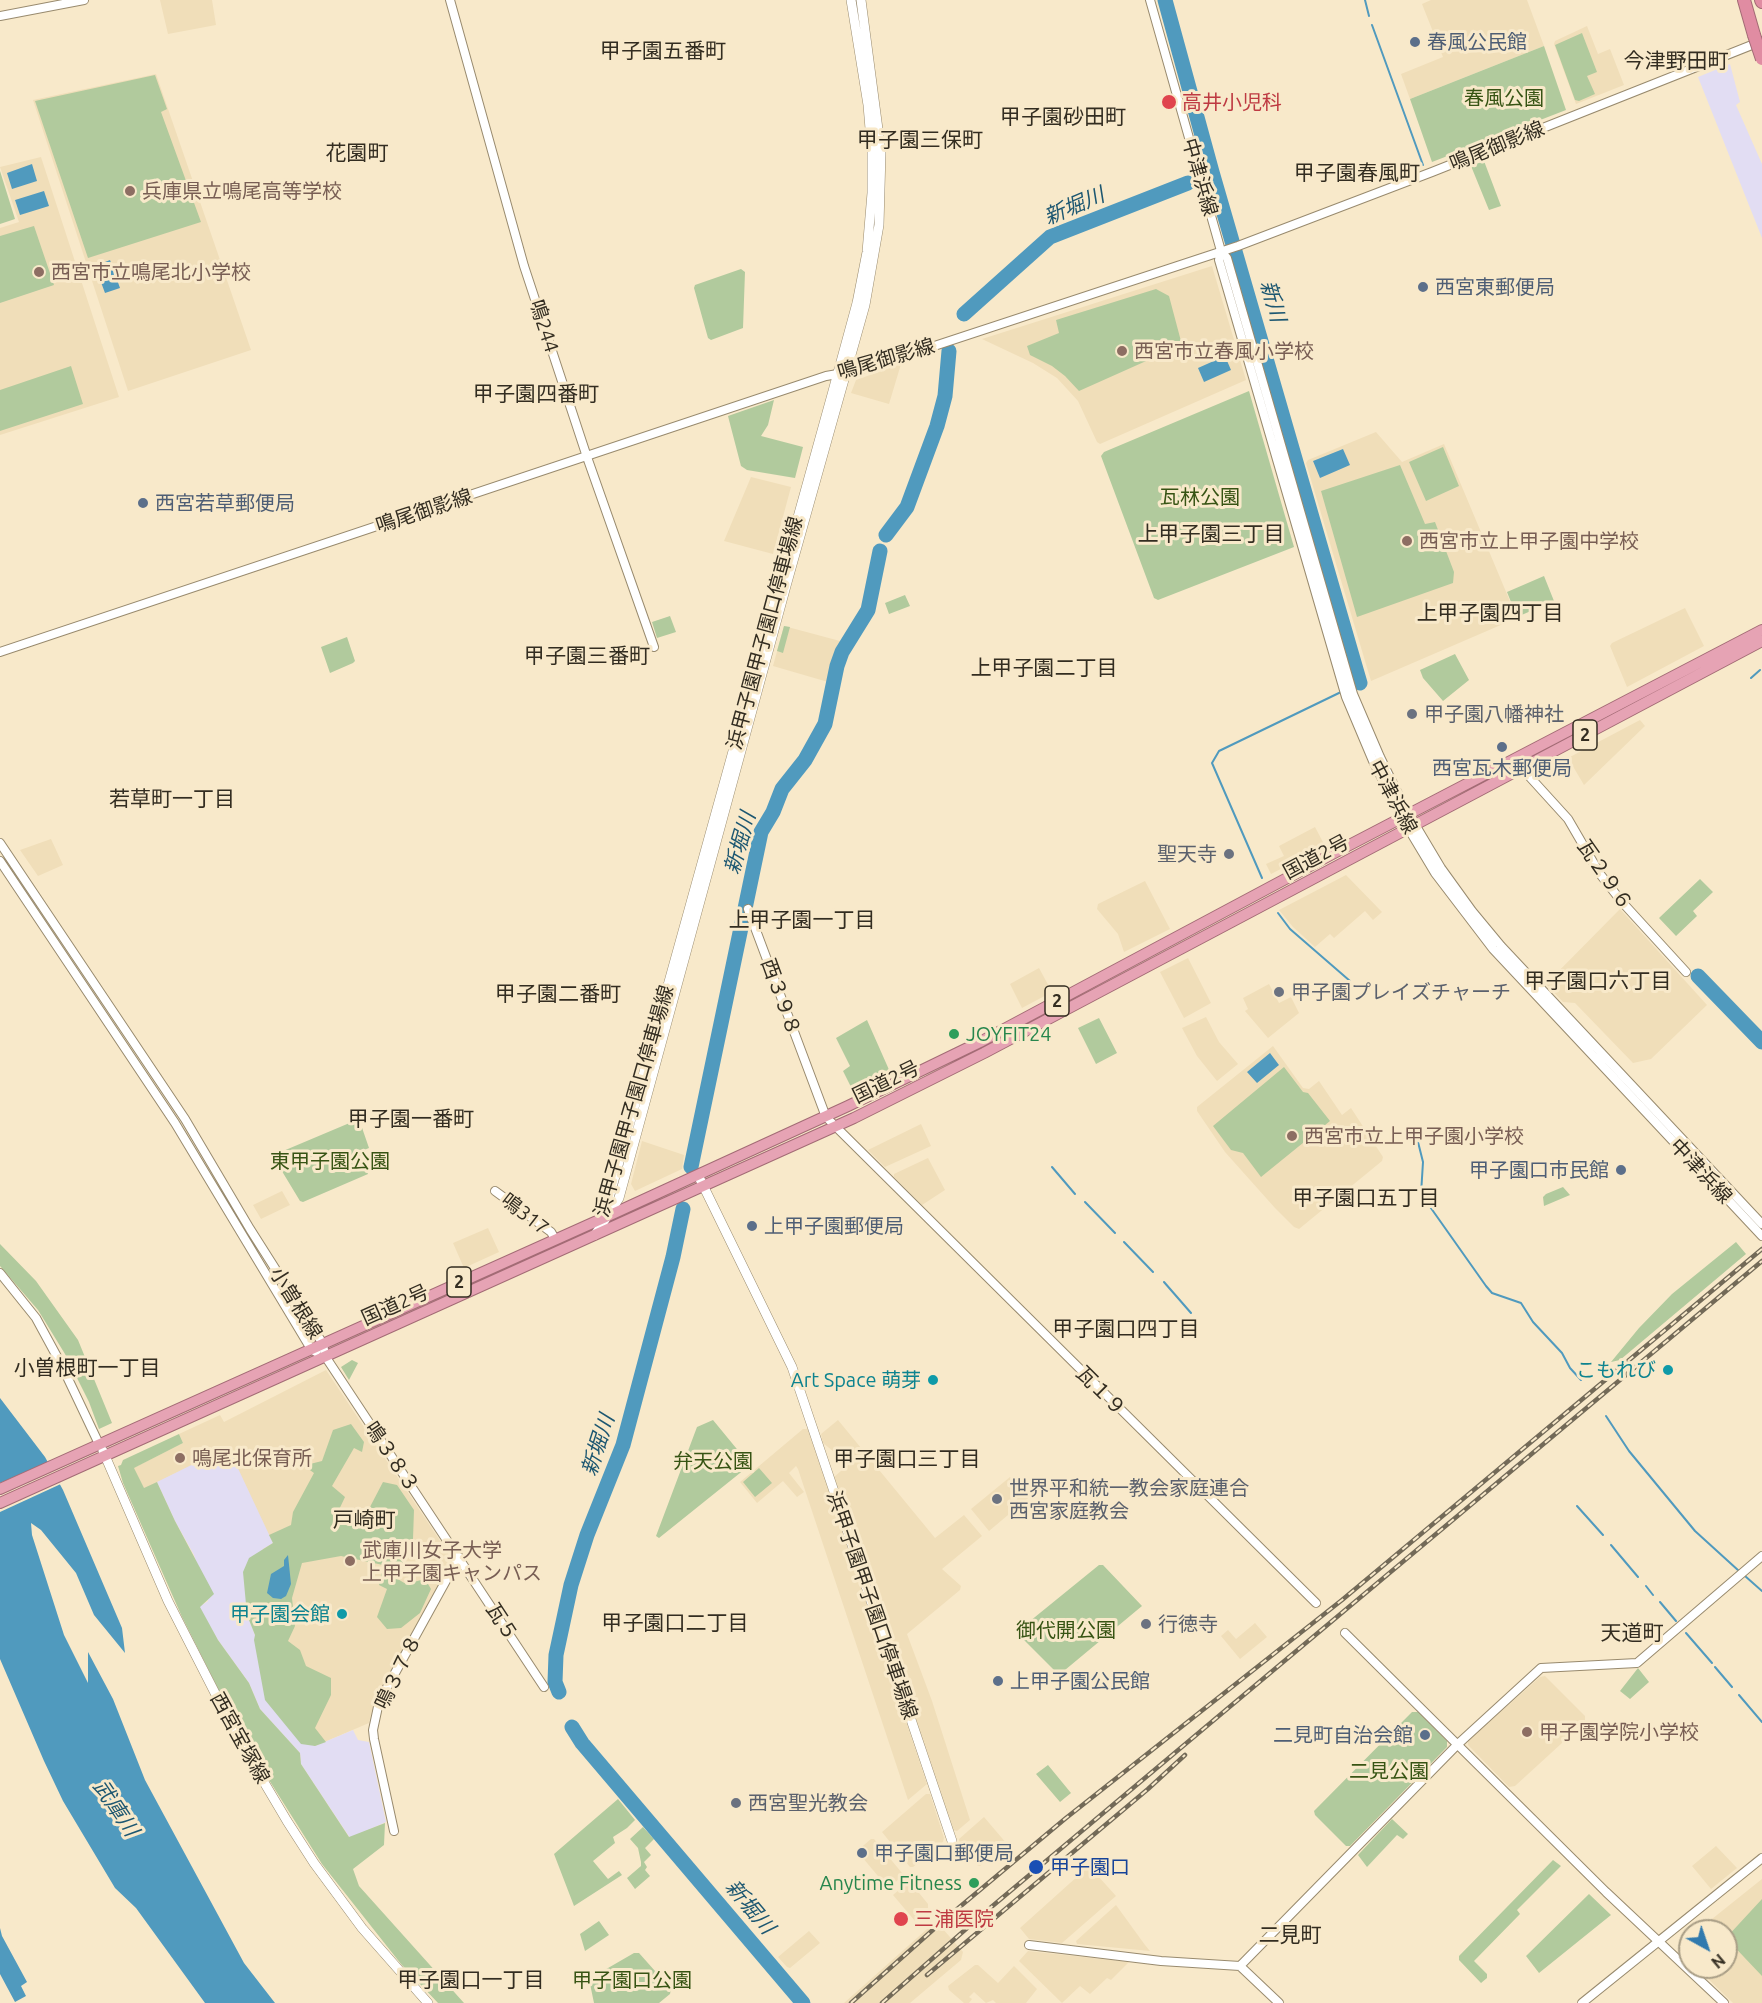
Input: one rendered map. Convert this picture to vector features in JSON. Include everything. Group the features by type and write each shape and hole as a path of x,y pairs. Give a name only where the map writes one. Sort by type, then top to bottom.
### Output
{"highway":[{"path":"1744,0 1762,59"},
{"name":"国道2号","path":"0,1489 826,1117 980,1042 1762,630"},
{"name":"国道2号","path":"0,1503 836,1126 984,1053 1412,827 1526,771 1762,641"}],"main road":[{"name":"浜甲子園甲子園口停車場線","path":"841,374 867,252 872,193 872,152 868,105 851,0"},
{"name":"浜甲子園甲子園口停車場線","path":"594,1237 604,1218 841,374 865,306 879,225 882,152 861,0"},
{"name":"浜甲子園甲子園口停車場線","path":"698,1175 792,1367 952,1841"},
{"name":"西宮宝塚線","path":"99,1444 168,1601 239,1740 308,1855 375,1944 428,2003"}],"street":[{"path":"0,16 84,0"},
{"name":"鳴244","path":"450,0 524,266 587,457 654,647"},
{"name":"中津浜線","path":"1150,0 1230,248 1227,258 1353,694 1406,817 1472,911 1562,1011 1762,1224"},
{"name":"鳴尾御影線","path":"0,652 826,376 841,374 1230,248 1421,176 1762,40"},
{"name":"瓦２９６","path":"1526,771 1568,819 1600,874 1622,902 1686,972"},
{"name":"中津浜線","path":"1412,827 1435,873 1493,949 1762,1236"},
{"name":"小曽根線","path":"0,843 185,1119 250,1229 323,1344 324,1356"},
{"name":"小曽根線","path":"0,861 175,1123 311,1349 324,1356"},
{"name":"西３９８","path":"748,909 826,1117"},
{"name":"瓦１９","path":"826,1117 1316,1604"},
{"name":"鳴317","path":"495,1191 551,1232 555,1239"},
{"path":"0,1274 36,1318 99,1444"},
{"name":"鳴３８３","path":"324,1356 459,1557"},
{"path":"1240,1966 1458,1744 1541,1668 1637,1663 1762,1556"},
{"name":"瓦５","path":"459,1557 544,1687"},
{"name":"鳴３７８","path":"394,1831 374,1739 373,1730 379,1702 459,1557"},
{"path":"1345,1633 1724,2003"},
{"path":"1582,2003 1762,1858"},
{"path":"1029,1946 1161,1961 1240,1966 1279,2003"}],"shaded area":[{"path":"160,0 212,0 216,25 168,34"},
{"path":"1431,0 1527,0 1544,46 1410,99 1401,74 1443,57 1422,4"},
{"path":"1587,26 1598,54 1610,49 1624,85 1576,104 1554,44 1555,41"},
{"path":"1730,64 1740,102 1736,105 1762,164 1762,238 1698,77"},
{"name":"兵庫県立鳴尾高等学校","path":"156,74 251,350 128,391 33,100"},
{"name":"西宮市立鳴尾北小学校","path":"41,157 119,397 0,435 0,228 19,222 0,167"},
{"name":"西宮市立春風小学校","path":"1212,266 1246,380 1100,444 1078,401 1057,378 1033,363 982,339"},
{"path":"901,364 889,404 851,393 856,380"},
{"name":"西宮市立上甲子園中学校","path":"1376,432 1402,462 1444,444 1517,618 1371,681 1306,463 1308,460"},
{"path":"751,477 791,487 773,554 724,541"},
{"path":"1685,608 1704,646 1627,687 1610,646 1612,643"},
{"path":"784,626 840,641 828,682 773,666"},
{"path":"1640,720 1645,726 1584,785 1568,758"},
{"path":"1315,827 1325,846 1271,874 1266,864 1284,856 1279,846"},
{"path":"51,839 63,865 38,876 20,850"},
{"path":"1346,875 1382,912 1373,920 1365,911 1334,938 1330,934 1315,947 1293,927 1279,910"},
{"path":"1145,881 1170,929 1124,952 1118,934 1097,909 1098,904"},
{"path":"1620,909 1707,1005 1651,1059 1633,1063 1575,1003 1563,1002 1546,984"},
{"path":"1188,958 1211,1003 1184,1018 1160,972"},
{"path":"1039,968 1052,992 1022,1008 1010,984"},
{"path":"1269,984 1279,1003 1291,997 1299,1013 1268,1038 1245,1011 1248,1009 1243,998"},
{"path":"1206,1017 1219,1042 1238,1064 1217,1081 1197,1056 1182,1028"},
{"name":"西宮市立上甲子園小学校","path":"1273,1046 1303,1088 1309,1089 1319,1081 1342,1115 1351,1108 1383,1157 1382,1161 1299,1229 1275,1208 1225,1152 1197,1111 1197,1107"},
{"path":"921,1124 931,1146 885,1167 868,1150"},
{"path":"642,1141 684,1155 682,1169 635,1191 631,1184"},
{"path":"928,1158 945,1190 922,1205 894,1177 894,1174"},
{"path":"282,1191 290,1205 261,1219 253,1205"},
{"path":"488,1228 499,1252 464,1268 453,1243"},
{"name":"武庫川女子大学 上甲子園キャンパス","path":"326,1370 451,1557 452,1563 374,1702 369,1723 315,1746 227,1448 144,1489 133,1468 183,1443 179,1434 220,1415 224,1422"},
{"path":"838,1420 935,1538 964,1515 982,1536 942,1569 961,1586 960,1590 907,1634 932,1701 970,1820 957,1831 953,1830 834,1477 849,1464 823,1443 821,1434"},
{"path":"803,1429 808,1429 927,1784 908,1800 798,1469 796,1466 789,1473 804,1492 797,1497 783,1481 757,1503 740,1482"},
{"path":"228,1447 273,1543 263,1549 247,1615 255,1635 315,1746 353,1730 358,1740 369,1742 386,1822 350,1838 301,1764 300,1753 260,1709 249,1683 218,1640 199,1607 208,1601 194,1555 157,1482"},
{"path":"1010,1477 1017,1477 1033,1494 989,1531 971,1509"},
{"path":"1255,1623 1267,1637 1240,1659 1221,1636 1228,1630 1236,1639"},
{"name":"甲子園学院小学校","path":"1545,1676 1585,1716 1585,1722 1515,1786 1509,1787 1468,1745 1468,1741 1540,1677"},
{"path":"926,1794 930,1794 944,1838 943,1842 913,1867 910,1867 882,1832"},
{"path":"984,1817 1007,1844 980,1866 959,1843 959,1839"},
{"path":"874,1839 902,1873 903,1876 888,1888 857,1851"},
{"path":"1716,1846 1737,1868 1711,1889 1692,1866"},
{"path":"1089,1866 1116,1896 1062,1943 1029,1939 1020,1928"},
{"path":"1762,1879 1762,2003 1733,2003 1708,1979 1738,1979 1738,1919 1712,1919"},
{"path":"908,1882 928,1904 928,1910 915,1921 893,1895"},
{"path":"1116,1905 1150,1951 1077,1944 1076,1941"},
{"path":"936,1921 963,1952 961,1960 910,2003 844,2003"},
{"path":"809,1931 820,1943 790,1968 787,1967 778,1957"},
{"path":"1028,1951 1129,1962 1111,1980 1107,1978 1090,1994 1080,1986 1062,2003 1019,1961"},
{"path":"978,1965 998,1983 1014,1966 1037,1989 1026,2003 996,2003 993,2000 986,2003 974,1992 969,1997 972,1999 969,2003 964,2003 949,1990 948,1986"}],"green space":[{"path":"1582,33 1597,72 1587,76 1595,94 1579,101 1575,100 1555,45"},
{"name":"春風公園","path":"1544,46 1566,110 1432,162 1410,99"},
{"path":"155,75 167,109 161,112 201,222 88,258 35,101"},
{"path":"1484,161 1501,206 1489,210 1471,166"},
{"path":"0,171 15,219 0,224"},
{"path":"34,226 54,285 0,303 0,236"},
{"path":"741,269 745,272 743,328 711,340 708,338 695,285"},
{"path":"1156,289 1169,296 1182,345 1079,391 1052,366 1030,355 1027,346 1059,333 1056,320"},
{"path":"71,366 83,404 0,431 0,390"},
{"name":"瓦林公園","path":"1249,391 1294,547 1158,600 1154,598 1101,456 1104,452"},
{"path":"774,400 768,425 761,436 803,447 795,478 747,470 741,466 728,416"},
{"path":"1443,447 1459,486 1426,501 1409,462"},
{"path":"1400,465 1425,524 1435,522 1454,572 1453,583 1357,617 1321,491"},
{"path":"1544,576 1554,601 1517,617 1507,592"},
{"path":"905,595 910,606 889,614 885,603"},
{"path":"670,616 676,632 657,638 652,622"},
{"path":"784,626 790,627 783,653 777,651"},
{"path":"347,637 355,661 330,673 321,647"},
{"path":"1455,654 1469,680 1443,701 1423,678 1420,670"},
{"path":"1700,879 1713,892 1693,911 1697,916 1676,936 1659,918"},
{"path":"1099,1018 1117,1053 1096,1064 1078,1028"},
{"path":"867,1020 890,1072 853,1091 843,1071 850,1066 836,1038"},
{"path":"1284,1067 1330,1121 1261,1177 1243,1153 1231,1150 1213,1126"},
{"name":"東甲子園公園","path":"359,1119 369,1148 359,1152 368,1174 303,1202 300,1201 274,1158 276,1154"},
{"path":"1563,1187 1570,1195 1544,1206 1543,1197 1546,1194"},
{"path":"1736,1242 1746,1254 1620,1360 1611,1362 1639,1328 1672,1294"},
{"path":"0,1244 36,1281 78,1340 112,1423 99,1429 89,1402 65,1354 38,1310 0,1266"},
{"path":"352,1360 358,1363 349,1380 341,1367"},
{"name":"弁天公園","path":"713,1420 750,1465 659,1538 656,1536 697,1427"},
{"path":"351,1424 364,1442 362,1452 354,1448 332,1486 345,1497 337,1514 359,1528 383,1482 397,1485 414,1510 413,1539 396,1578 406,1584 425,1579 431,1589 420,1613 401,1628 387,1629 377,1617 387,1589 379,1585 383,1565 341,1556 302,1563 292,1598 295,1626 288,1641 300,1650 306,1666 331,1678 331,1695 315,1728 326,1742 315,1746 301,1744 265,1700 255,1635 247,1615 243,1572 249,1558 273,1543 269,1535 291,1525 293,1512 314,1473 307,1468 310,1464 322,1461 333,1430"},
{"path":"179,1434 183,1443 134,1468 144,1488 157,1482 214,1594 200,1607 218,1640 249,1683 260,1709 300,1753 301,1764 349,1837 385,1823 384,1845 353,1869 359,1886 464,2003 438,2003 401,1964 322,1864 245,1742 182,1617 123,1483 118,1466 123,1460"},
{"path":"759,1468 772,1483 755,1497 743,1482"},
{"name":"御代開公園","path":"1099,1565 1103,1565 1142,1606 1059,1675 1019,1635 1019,1630"},
{"path":"1638,1668 1649,1682 1630,1699 1620,1691"},
{"name":"二見公園","path":"1412,1712 1418,1712 1447,1741 1447,1747 1350,1846 1346,1846 1315,1815 1314,1811"},
{"path":"1048,1765 1071,1793 1060,1802 1036,1774"},
{"path":"618,1799 635,1820 613,1837 615,1843 593,1861 608,1879 619,1871 622,1875 574,1906 554,1854"},
{"path":"1392,1819 1408,1834 1403,1839 1397,1835 1367,1867 1358,1855"},
{"path":"643,1827 654,1839 645,1848 651,1855 644,1862 647,1867 645,1870 650,1876 635,1889 627,1878 641,1866 641,1862 638,1848 630,1839"},
{"path":"1553,1860 1561,1866 1517,1910 1520,1914 1474,1961 1487,1974 1487,1978 1481,1983 1459,1960 1459,1956"},
{"path":"1589,1894 1611,1915 1539,1973 1526,1956"},
{"path":"1762,1899 1762,1976 1738,1951 1738,1925"},
{"path":"599,1921 609,1935 585,1951 580,1934"},
{"name":"甲子園口公園","path":"634,1953 639,1953 671,1989 670,1994 659,2003 594,2003 589,1979"}],"water":[{"path":"32,164 37,181 12,189 7,173"},
{"path":"44,191 49,206 20,215 15,200"},
{"path":"110,260 120,288 105,293 95,266"},
{"path":"1225,356 1231,370 1204,382 1198,368"},
{"path":"1343,449 1350,465 1320,478 1313,461"},
{"path":"1270,1053 1279,1065 1257,1083 1247,1072"},
{"name":"武庫川","path":"0,1398 45,1457 63,1490 122,1628 125,1653 94,1615 76,1573 41,1530 31,1523 32,1535 64,1635 88,1683 88,1652 113,1699 145,1780 244,1963 275,2003 205,2003 136,1908 115,1888 63,1801 44,1761 0,1659"},
{"path":"288,1555 291,1584 286,1596 281,1599 273,1598 267,1593 271,1574 284,1566 284,1560"},
{"path":"0,1928 27,1982 21,1986 26,1996 15,2002 0,1974"}],"pier":[{"path":"50,1461 63,1483 0,1512 0,1483"}],"waterway":[{"name":"新川","path":"1165,0 1212,172 1360,683"},
{"path":"1365,0 1369,16"},
{"path":"1372,25 1423,165"},
{"name":"新堀川","path":"964,314 1050,237 1188,183"},
{"name":"新堀川","path":"886,535 907,507 937,426 945,396 949,351"},
{"name":"新堀川","path":"691,1167 761,832 773,812 782,789 805,760 825,724 842,652 868,610 880,551"},
{"path":"1751,678 1760,670"},
{"path":"1262,878 1212,763 1219,751 1341,692"},
{"path":"1278,913 1290,929 1350,981"},
{"name":"新川","path":"1698,976 1762,1042"},
{"path":"1418,1142 1423,1162 1421,1194 1492,1293 1521,1303 1533,1322 1562,1353 1570,1368 1581,1380"},
{"path":"1052,1167 1075,1194"},
{"path":"1085,1202 1115,1233"},
{"name":"新堀川","path":"559,1692 555,1682 556,1655 571,1585 587,1535 623,1445 673,1257 683,1209"},
{"path":"1124,1242 1153,1272"},
{"path":"1164,1282 1191,1313"},
{"path":"1606,1416 1629,1451 1695,1531 1739,1571"},
{"path":"1577,1506 1603,1535"},
{"path":"1611,1545 1638,1577"},
{"path":"1745,1576 1762,1591"},
{"path":"1646,1586 1653,1595"},
{"path":"1660,1602 1676,1621"},
{"path":"1686,1633 1712,1663"},
{"path":"1715,1667 1732,1687"},
{"path":"1739,1695 1762,1722"},
{"name":"新堀川","path":"572,1727 582,1743 803,2003"}],"railway":[{"path":"851,2003 944,1920 1066,1818 1342,1600 1762,1249"},
{"path":"882,2003 983,1914 1762,1261"},
{"path":"927,1975 1148,1789 1185,1755"}],"place":[{"name":"春風公民館","path":"1415,42"},
{"name":"高井小児科","path":"1169,102"},
{"name":"兵庫県立鳴尾高等学校","path":"130,191"},
{"name":"西宮市立鳴尾北小学校","path":"39,272"},
{"name":"西宮東郵便局","path":"1423,287"},
{"name":"西宮市立春風小学校","path":"1122,351"},
{"name":"西宮若草郵便局","path":"143,503"},
{"name":"西宮市立上甲子園中学校","path":"1407,541"},
{"name":"甲子園八幡神社","path":"1412,714"},
{"name":"西宮瓦木郵便局","path":"1502,747"},
{"name":"聖天寺","path":"1229,854"},
{"name":"甲子園プレイズチャーチ","path":"1279,992"},
{"name":"JOYFIT24","path":"954,1034"},
{"name":"西宮市立上甲子園小学校","path":"1292,1136"},
{"name":"甲子園口市民館","path":"1621,1170"},
{"name":"上甲子園郵便局","path":"752,1226"},
{"name":"こもれび","path":"1668,1370"},
{"name":"Art Space 萌芽","path":"933,1380"},
{"name":"鳴尾北保育所","path":"180,1458"},
{"name":"世界平和統一教会家庭連合 西宮家庭教会","path":"997,1499"},
{"name":"武庫川女子大学 上甲子園キャンパス","path":"350,1561"},
{"name":"甲子園会館","path":"342,1614"},
{"name":"行徳寺","path":"1146,1624"},
{"name":"上甲子園公民館","path":"998,1681"},
{"name":"甲子園学院小学校","path":"1527,1732"},
{"name":"二見町自治会館","path":"1425,1735"},
{"name":"西宮聖光教会","path":"736,1803"},
{"name":"甲子園口郵便局","path":"862,1853"},
{"name":"甲子園口","path":"1036,1867"},
{"name":"Anytime Fitness","path":"974,1883"},
{"name":"三浦医院","path":"901,1919"}],"district":[{"name":"甲子園五番町","path":"663,51"},
{"name":"今津野田町","path":"1676,61"},
{"name":"甲子園砂田町","path":"1063,117"},
{"name":"甲子園三保町","path":"920,140"},
{"name":"花園町","path":"357,153"},
{"name":"甲子園春風町","path":"1357,173"},
{"name":"甲子園四番町","path":"536,394"},
{"name":"上甲子園三丁目","path":"1211,534"},
{"name":"上甲子園四丁目","path":"1490,613"},
{"name":"甲子園三番町","path":"587,656"},
{"name":"上甲子園二丁目","path":"1044,668"},
{"name":"若草町一丁目","path":"172,799"},
{"name":"上甲子園一丁目","path":"802,920"},
{"name":"甲子園口六丁目","path":"1598,981"},
{"name":"甲子園二番町","path":"558,994"},
{"name":"甲子園一番町","path":"411,1119"},
{"name":"甲子園口五丁目","path":"1366,1198"},
{"name":"甲子園口四丁目","path":"1126,1329"},
{"name":"小曽根町一丁目","path":"87,1368"},
{"name":"甲子園口三丁目","path":"907,1459"},
{"name":"戸崎町","path":"364,1520"},
{"name":"甲子園口二丁目","path":"675,1623"},
{"name":"天道町","path":"1632,1633"},
{"name":"二見町","path":"1290,1935"},
{"name":"甲子園口一丁目","path":"471,1980"}]}
